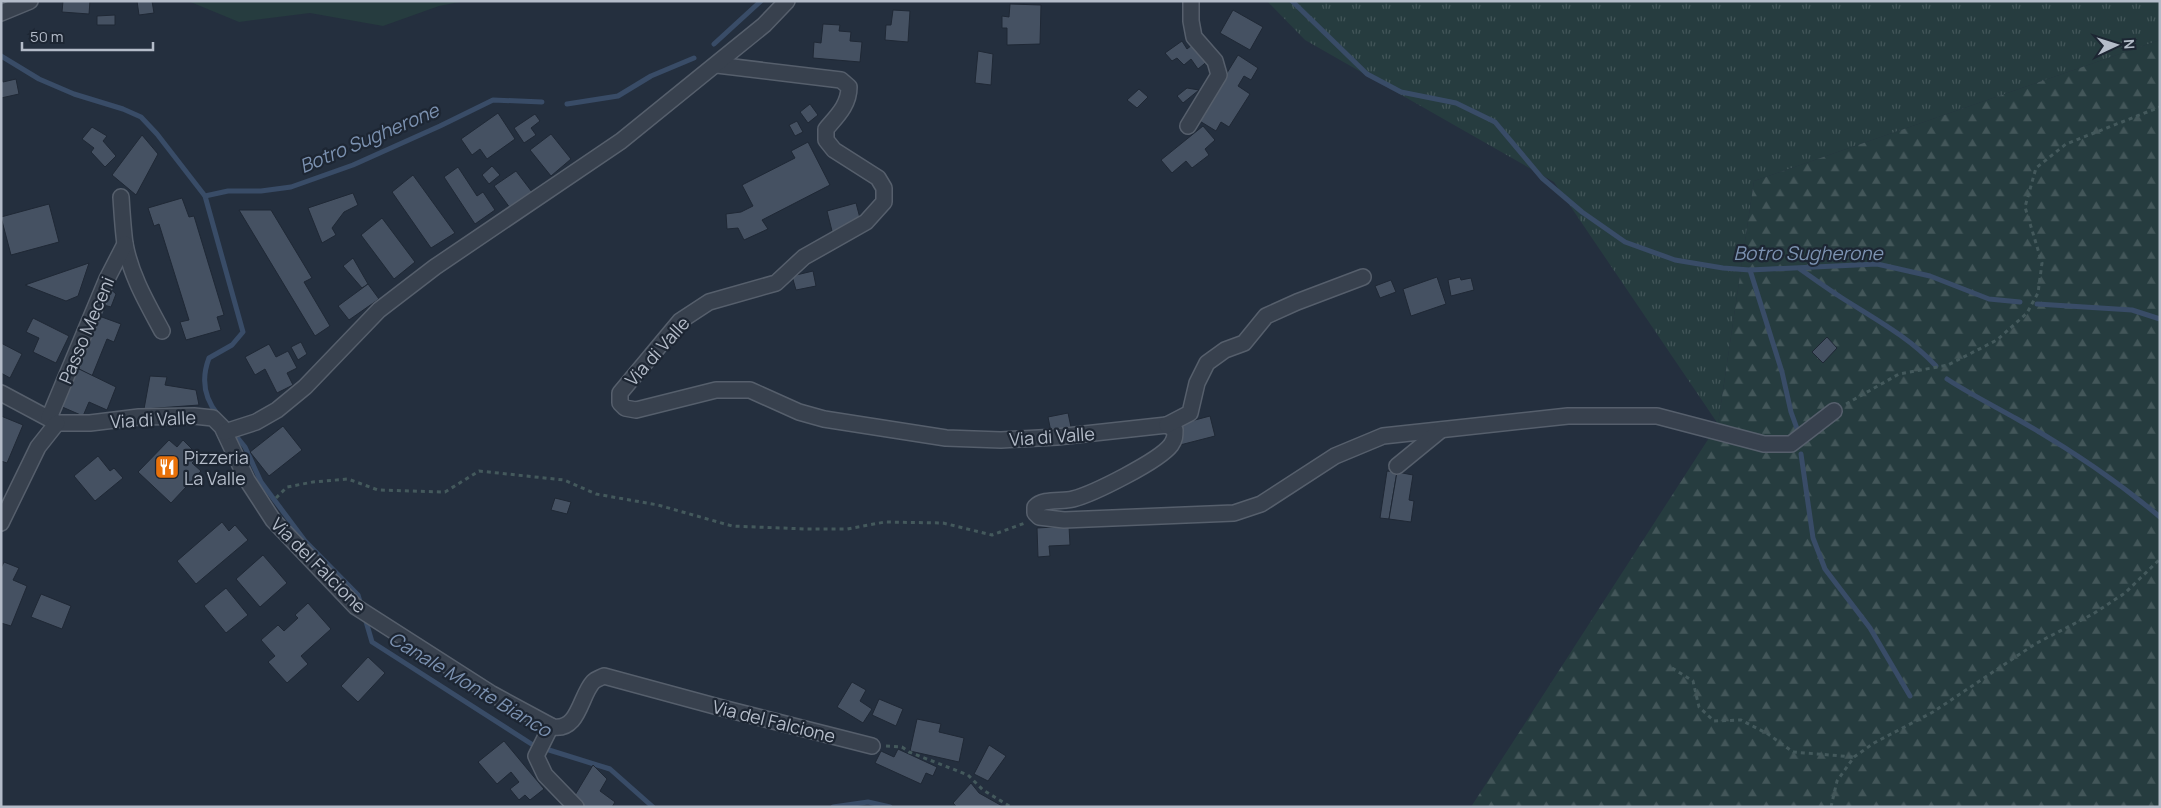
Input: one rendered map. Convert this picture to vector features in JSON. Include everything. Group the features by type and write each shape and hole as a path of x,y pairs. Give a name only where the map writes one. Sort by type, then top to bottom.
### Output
{"street":[{"path":"1,13 30,1"},
{"path":"225,432 266,418 290,400 380,310 435,267 620,142 717,65 764,25 787,1"},
{"path":"1188,126 1219,75 1215,60 1194,37 1191,21 1191,1"},
{"name":"Via di Valle","path":"717,65 841,80 849,87 849,96 840,114 826,129 826,140 834,150 878,178 884,188 884,202 866,222 804,257 776,283 709,302 680,321 620,393 620,403 626,408 636,410 716,390 750,390 800,412 824,420 946,438 1010,440 1167,425 1190,413 1197,383 1207,363 1225,350 1244,343 1266,316 1297,302 1364,277"},
{"name":"Passo Meceni","path":"121,197 125,244 137,283 162,331"},
{"name":"Passo Meceni","path":"1,523 53,420 107,279 125,244"},
{"path":"1,393 53,420"},
{"path":"1167,425 1175,430 1175,438 1170,446 1157,457 1085,496 1038,504 1035,507 1035,512 1040,517 1064,520 1234,513 1261,504 1335,456 1382,436 1568,416 1657,416 1764,444 1791,444 1834,411"},
{"name":"Via di Valle","path":"53,420 80,424 139,417 200,416 217,420 225,432"},
{"path":"1397,466 1441,430"},
{"name":"Via del Falcione","path":"225,432 247,480 272,520 356,607 549,731 569,724 594,680 604,676 872,746"},
{"path":"549,731 536,756 545,775 576,807"}],"path":[{"path":"1834,411 1899,374 1948,365 1997,340 2027,313 2038,292 2042,263 2025,207 2036,168 2066,144 2160,106"},
{"path":"276,498 287,487 313,482 348,479 378,490 445,492 479,471 564,480 596,494 658,505 732,526 839,529 884,522 943,523 992,535 1040,517"},
{"path":"1831,807 1837,781 1854,757 1874,743 1933,712 2035,644 2093,614 2125,593 2160,559"},
{"path":"1672,668 1693,681 1699,707 1714,721 1741,720 1768,734 1794,752 1854,757"},
{"path":"872,746 902,747 909,752 968,775 983,790 1011,807"}],"green space":[{"path":"188,1 465,1 439,6 383,26 310,13 239,22"},
{"path":"1267,1 2160,1 2160,40 1754,181 1718,424 1554,182 1305,40"},
{"path":"2160,40 2160,807 1471,807 1718,424 1754,181"}],"building":[{"path":"63,1 90,1 89,14 62,12"},
{"path":"137,1 152,1 154,13 139,15"},
{"path":"1010,4 1041,5 1040,44 1007,45 1007,28 1002,28 1002,16 1009,17"},
{"path":"893,10 910,11 908,42 885,40 886,25 891,25"},
{"path":"1233,10 1263,27 1250,50 1220,33"},
{"path":"115,15 115,25 97,25 97,16"},
{"path":"823,24 840,25 839,31 851,32 850,41 862,42 860,62 813,58 814,42 821,43"},
{"path":"1182,41 1187,49 1192,45 1196,52 1202,48 1209,60 1198,69 1191,59 1184,65 1177,58 1172,61 1165,53"},
{"path":"978,51 993,54 991,85 975,83"},
{"path":"1238,55 1258,68 1251,80 1244,76 1238,86 1250,94 1229,127 1221,122 1216,131 1198,120"},
{"path":"1,77 3,82 16,79 19,94 1,98"},
{"path":"1187,88 1199,90 1183,103 1177,96"},
{"path":"1139,89 1148,97 1137,108 1127,100"},
{"path":"810,104 818,115 808,123 800,112"},
{"path":"498,113 515,139 487,159 480,149 472,155 461,139"},
{"path":"535,114 540,121 531,128 536,135 524,143 514,128"},
{"path":"797,121 803,132 795,136 789,125"},
{"path":"1203,126 1215,140 1205,149 1209,155 1192,168 1186,161 1172,173 1161,160"},
{"path":"92,127 107,136 103,141 116,156 105,167 91,152 94,148 82,139"},
{"path":"551,134 571,159 551,176 530,150"},
{"path":"142,135 158,154 136,195 112,175"},
{"path":"808,142 830,185 762,220 768,229 744,240 738,228 727,229 726,214 741,212 753,206 742,185 795,158 791,151"},
{"path":"492,166 500,175 489,184 482,175"},
{"path":"458,167 477,196 483,192 495,210 475,224 444,177"},
{"path":"516,171 532,192 510,208 494,186"},
{"path":"413,175 455,233 431,248 392,192"},
{"path":"353,193 358,205 344,212 332,228 336,235 322,243 308,208"},
{"path":"182,198 189,217 194,216 224,315 217,317 221,330 186,340 180,322 189,320 159,224 154,226 148,208"},
{"path":"856,203 861,222 833,235 827,211"},
{"path":"49,204 59,242 11,255 1,217"},
{"path":"239,210 271,210 312,278 304,282 330,326 315,336"},
{"path":"382,218 415,262 394,279 361,235"},
{"path":"353,258 368,284 362,288 343,266"},
{"path":"89,263 78,296 66,301 25,285"},
{"path":"813,271 816,286 796,290 792,276"},
{"path":"1437,277 1446,304 1411,316 1403,289"},
{"path":"1460,277 1461,280 1471,278 1474,290 1451,296 1448,280"},
{"path":"1391,280 1396,292 1380,298 1375,286"},
{"path":"368,284 379,299 349,320 338,306"},
{"path":"108,287 116,294 111,307 100,304"},
{"path":"99,316 121,324 114,342 107,339 92,376 77,368"},
{"path":"33,318 69,336 56,363 33,352 39,338 26,332"},
{"path":"1827,337 1837,348 1823,363 1812,352"},
{"path":"301,342 307,354 298,360 291,347"},
{"path":"1,343 22,354 10,378 1,373"},
{"path":"269,344 276,357 288,351 297,368 287,373 293,385 277,393 265,369 255,375 245,357"},
{"path":"77,368 116,387 107,410 89,402 83,416 60,406"},
{"path":"150,376 167,377 165,385 196,390 199,405 144,409"},
{"path":"1068,413 1071,427 1051,432 1048,417"},
{"path":"1,416 23,425 7,463 1,461"},
{"path":"1210,416 1215,436 1180,445 1176,425"},
{"path":"283,426 302,450 269,476 250,452"},
{"path":"169,440 177,447 183,440 199,456 192,463 201,471 171,503 138,472"},
{"path":"98,456 110,471 114,468 123,478 95,501 74,476"},
{"path":"1387,471 1397,472 1389,519 1380,518"},
{"path":"1397,472 1413,475 1409,500 1414,501 1411,522 1389,519"},
{"path":"555,498 571,502 567,514 551,510"},
{"path":"222,522 229,531 235,525 248,540 196,584 177,561"},
{"path":"1069,526 1070,545 1049,546 1050,556 1038,557 1037,528"},
{"path":"263,555 287,583 260,607 236,579"},
{"path":"4,562 19,568 13,580 27,586 11,626 1,623 1,568"},
{"path":"226,588 248,615 226,633 204,606"},
{"path":"41,594 71,606 62,629 31,617"},
{"path":"308,603 331,629 301,656 308,664 287,683 268,662 275,656 261,640 278,625 284,631 298,618 295,615"},
{"path":"368,657 385,673 358,702 341,686"},
{"path":"852,682 866,690 860,701 872,709 863,723 837,707"},
{"path":"879,699 903,709 896,726 872,715"},
{"path":"917,719 941,724 939,732 964,738 959,762 910,751"},
{"path":"504,741 544,789 530,800 525,795 519,800 510,789 519,782 511,772 497,784 478,762"},
{"path":"989,745 1006,756 988,781 974,774"},
{"path":"898,749 937,767 933,776 926,773 921,784 875,763 881,751 894,757"},
{"path":"593,765 607,779 600,791 615,802 612,807 583,807 572,800"},
{"path":"971,783 979,793 1004,807 957,807 953,803"}],"waterway":[{"name":"Botro Sugherone","path":"714,44 761,1"},
{"name":"Botro Sugherone","path":"1292,1 1367,74 1401,92 1456,103 1495,122 1542,178 1582,212 1625,242 1675,260 1723,268 1750,270 1877,264 1930,276 1989,299 2020,302"},
{"name":"Canale Monte Bianco","path":"1,56 39,79 74,94 123,109 141,117 157,134 205,196 243,332 232,345 209,358 205,373 205,388 213,409 218,415"},
{"name":"Botro Sugherone","path":"567,104 618,96 651,76 694,58"},
{"name":"Botro Sugherone","path":"205,196 228,191 261,191 291,187 353,165 493,100 542,102"},
{"path":"1800,269 1903,337 1936,366"},
{"path":"1750,270 1799,434"},
{"name":"Botro Sugherone","path":"2037,304 2132,310 2160,319"},
{"path":"1947,379 2073,453 2109,477 2160,517"},
{"name":"Canale Monte Bianco","path":"232,431 245,447 261,482 305,541 358,595 361,605"},
{"path":"1801,454 1813,538 1825,569 1870,628 1910,696"},
{"name":"Canale Monte Bianco","path":"365,618 372,642 533,745 610,769 653,807"},
{"path":"833,807 868,802 890,807"}],"place":[{"name":"Pizzeria La Valle","path":"167,467"}]}
